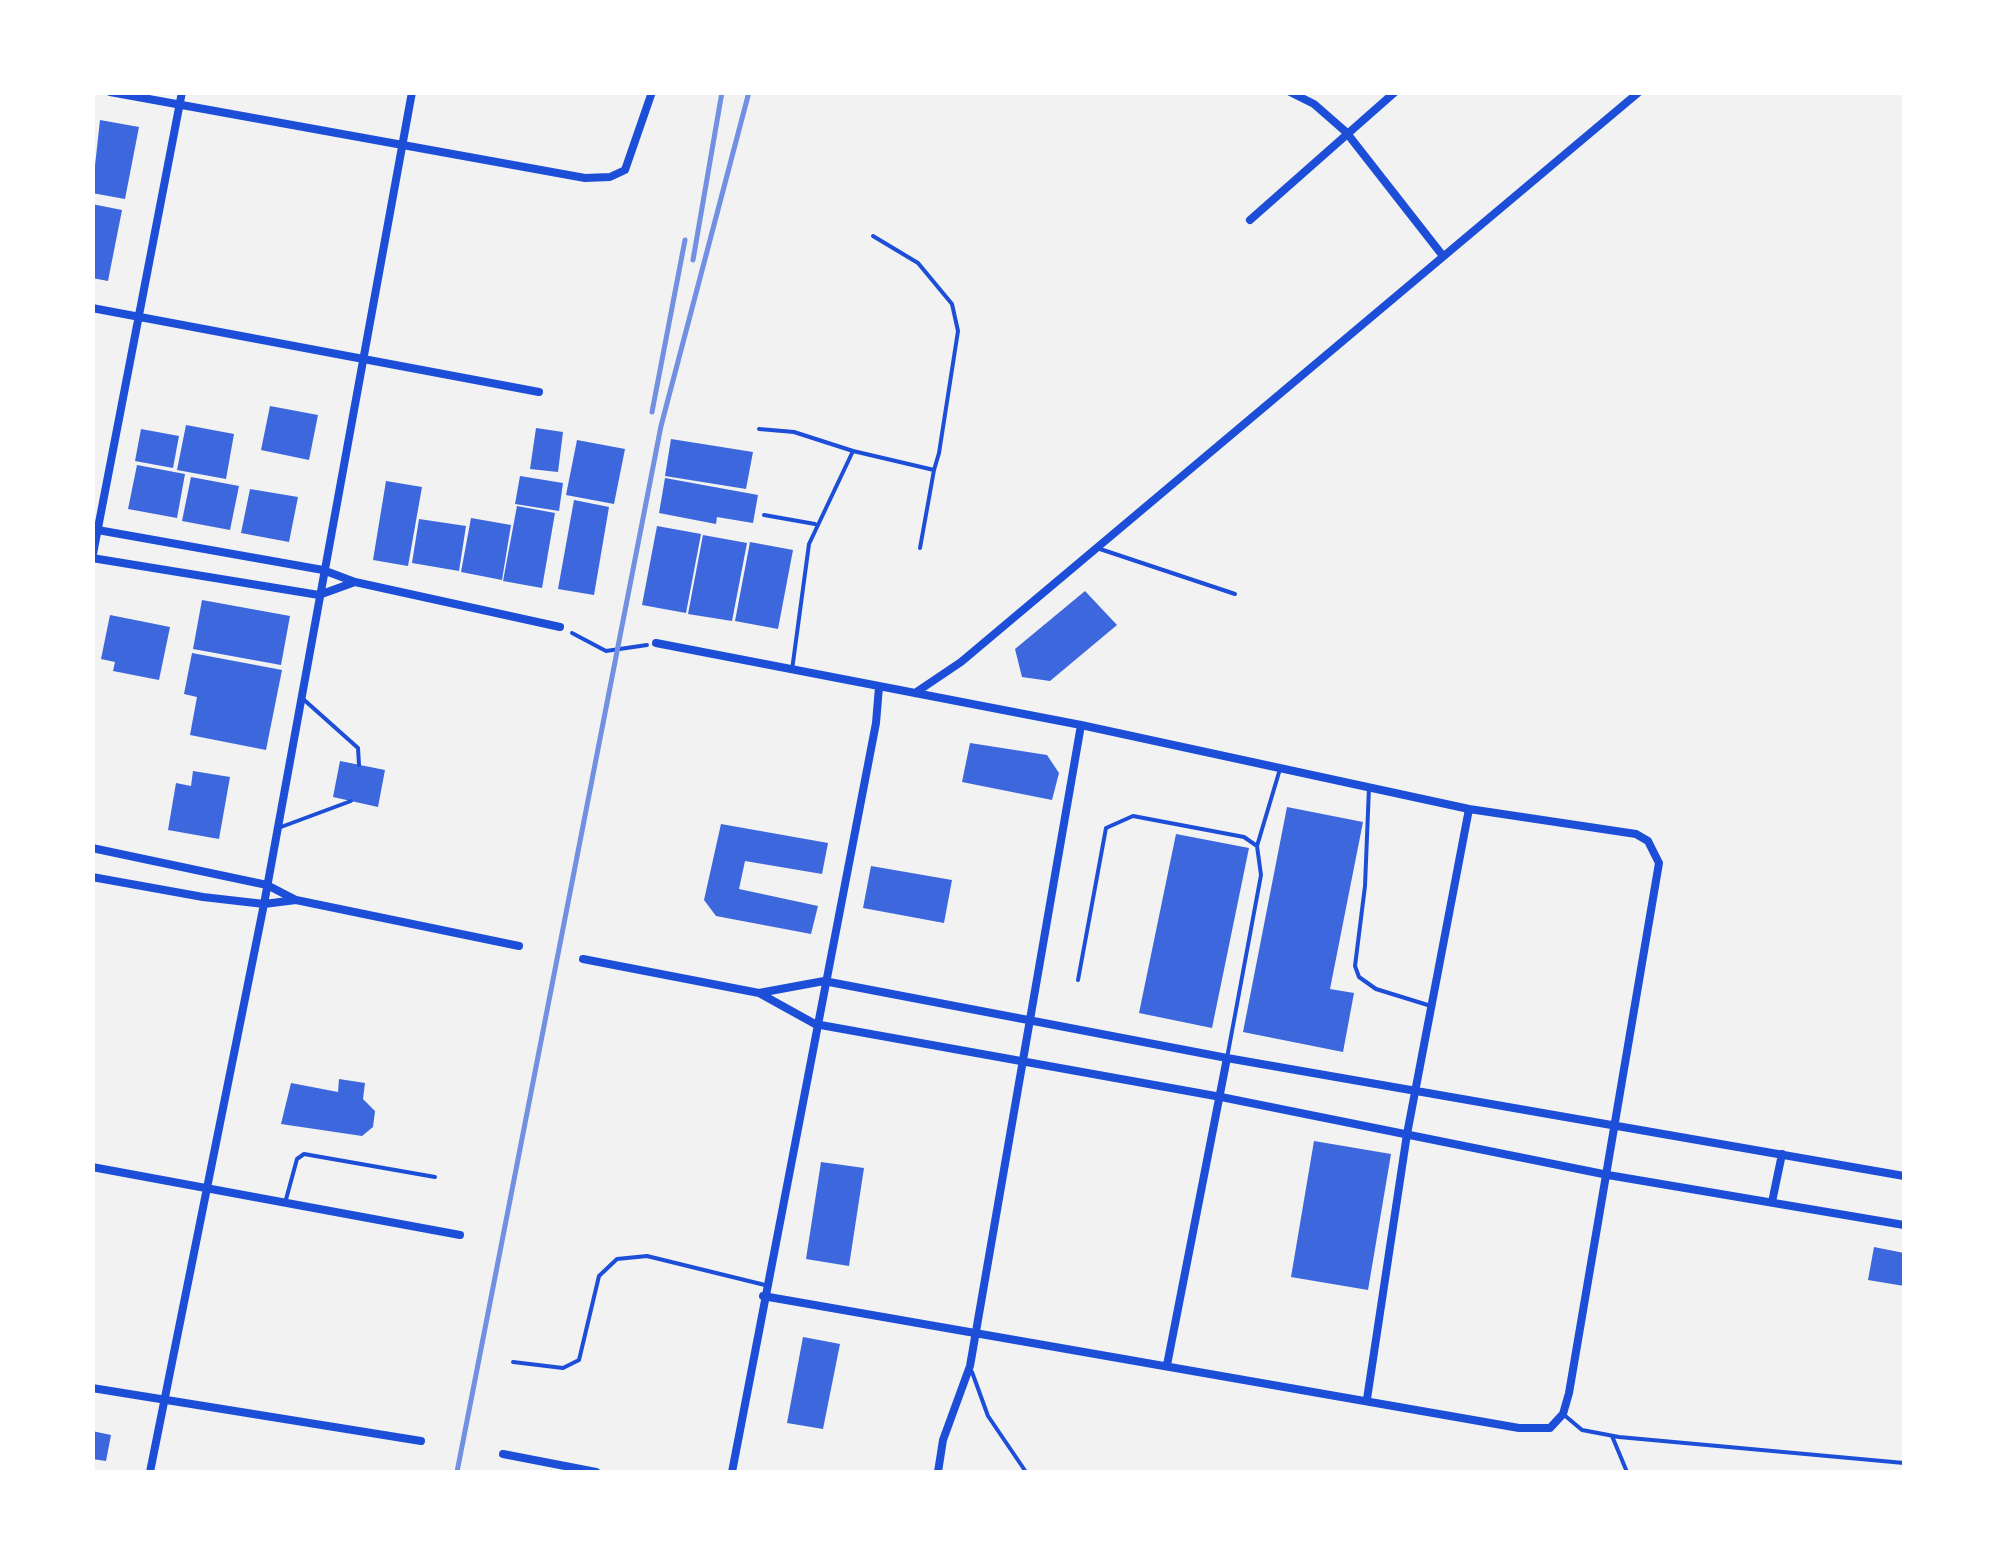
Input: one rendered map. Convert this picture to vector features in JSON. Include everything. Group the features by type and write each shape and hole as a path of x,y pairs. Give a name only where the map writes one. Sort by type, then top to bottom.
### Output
{"street":[{"path":"110,92 402,148 585,178 619,174 631,161 652,92"},
{"path":"182,92 93,559 319,595 355,582"},
{"path":"150,1472 264,904 299,695 412,92"},
{"path":"1290,92 1314,104 1346,132 1443,256"},
{"path":"1250,220 1395,92"},
{"path":"914,694 961,662 1639,92"},
{"path":"92,308 539,392"},
{"path":"96,529 323,570 355,582 560,627"},
{"path":"656,642 1080,725 1469,809 1636,834 1655,850 1660,882 1569,1394 1563,1414 1550,1428 1534,1430 763,1296"},
{"path":"732,1472 815,1024 876,723 878,687"},
{"path":"938,1472 943,1440 970,1366 1080,725"},
{"path":"1367,1399 1415,1091 1469,809"},
{"path":"92,848 267,885 296,900 520,946"},
{"path":"92,877 264,904 296,900"},
{"path":"584,960 759,994 815,1024 1608,1174 1904,1225"},
{"path":"759,994 824,981 1227,1058 1904,1176"},
{"path":"1166,1365 1227,1058"},
{"path":"1772,1202 1782,1154"},
{"path":"92,1167 460,1235"},
{"path":"92,1388 421,1442"},
{"path":"504,1454 596,1472"}],"lane":[{"path":"873,236 918,263 952,304 958,331 920,548"},
{"path":"760,429 794,432 852,451 934,470"},
{"path":"792,670 815,524 852,451"},
{"path":"764,514 815,524"},
{"path":"1096,548 1235,594"},
{"path":"299,695 358,748 358,764"},
{"path":"1227,1058 1261,875 1257,846 1280,768"},
{"path":"1369,787 1366,886 1355,966 1360,976 1376,989 1432,1006"},
{"path":"276,828 351,801"},
{"path":"1078,980 1106,828 1133,816 1244,837 1257,846"},
{"path":"285,1203 297,1159 304,1154 436,1177"},
{"path":"513,1362 563,1368 579,1360 599,1276 617,1259 647,1256 765,1285"},
{"path":"970,1366 988,1416 1026,1472"},
{"path":"1563,1414 1582,1430 1612,1435 1904,1463"},
{"path":"1612,1435 1628,1472"}],"path":[{"path":"560,627 606,651 656,642"}],"building":[{"path":"100,120 139,127 125,199 92,193"},
{"path":"92,204 122,210 108,281 92,278"},
{"path":"270,406 318,415 309,460 261,450"},
{"path":"186,425 234,434 226,479 177,470"},
{"path":"536,428 563,432 558,472 530,469"},
{"path":"141,429 179,436 173,468 135,461"},
{"path":"671,439 753,452 746,489 665,476"},
{"path":"577,440 625,449 614,504 566,495"},
{"path":"137,465 185,474 177,518 128,509"},
{"path":"520,476 563,483 559,511 515,504"},
{"path":"191,477 239,486 230,530 182,521"},
{"path":"665,478 758,495 753,523 717,517 716,524 659,513"},
{"path":"386,481 422,487 408,566 373,560"},
{"path":"250,489 298,497 289,542 241,533"},
{"path":"574,500 609,507 594,595 558,589"},
{"path":"517,506 555,513 542,588 503,581"},
{"path":"471,518 511,525 502,580 461,572"},
{"path":"419,519 466,526 459,571 412,563"},
{"path":"657,526 701,534 686,613 642,605"},
{"path":"703,535 747,543 732,621 688,614"},
{"path":"750,542 793,550 778,629 735,621"},
{"path":"1085,591 1117,625 1050,681 1022,677 1015,649"},
{"path":"202,600 290,616 281,665 193,649"},
{"path":"110,615 170,627 159,680 113,671 115,662 101,659"},
{"path":"192,653 282,670 266,750 190,735 197,697 184,694"},
{"path":"970,743 1047,755 1059,773 1052,800 962,782"},
{"path":"340,761 385,770 378,807 333,797"},
{"path":"193,771 230,777 219,839 168,830 176,783 191,786"},
{"path":"1287,807 1363,822 1330,989 1354,993 1343,1052 1243,1032"},
{"path":"721,824 828,843 822,874 745,861 739,889 818,906 811,934 716,916 704,900"},
{"path":"1176,834 1249,848 1212,1028 1139,1013"},
{"path":"871,866 952,880 944,923 863,908"},
{"path":"339,1079 365,1083 363,1099 375,1111 373,1127 362,1136 281,1124 291,1083 338,1092"},
{"path":"1314,1141 1391,1154 1368,1290 1291,1277"},
{"path":"821,1162 864,1168 849,1266 806,1259"},
{"path":"1874,1247 1904,1253 1904,1286 1868,1280"},
{"path":"803,1337 840,1344 823,1429 787,1423"},
{"path":"92,1431 111,1435 106,1461 92,1459"}],"railway":[{"path":"693,260 722,92"},
{"path":"457,1472 661,426 749,92"},
{"path":"652,412 685,240"}]}
